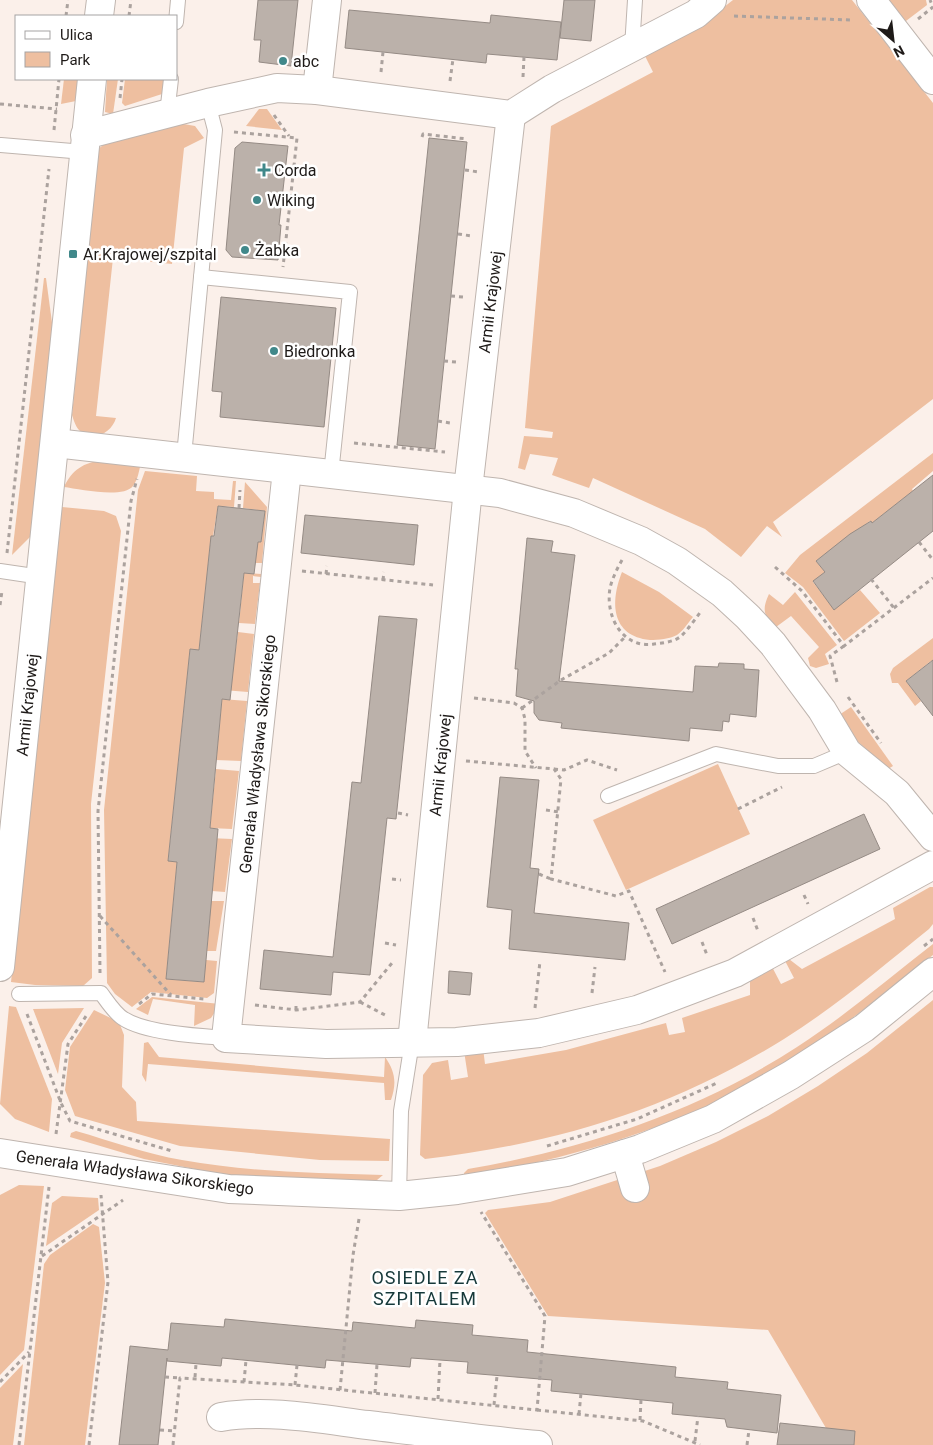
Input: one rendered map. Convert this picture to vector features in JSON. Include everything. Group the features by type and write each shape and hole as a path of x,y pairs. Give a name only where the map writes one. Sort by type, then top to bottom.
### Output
{"street":[{"path":"99,15 100,0"},
{"path":"317,90 327,0"},
{"path":"875,6 933,80"},
{"path":"85,143 168,114 208,103 264,90 290,88 511,115 552,89 632,48 704,7"},
{"name":"Armii Krajowej","path":"0,967 92,80"},
{"name":"Armii Krajowej","path":"412,1037 468,488 511,115"},
{"path":"55,443 184,456 287,470 468,488 500,494 574,513 641,541 677,561 722,593 773,644 822,710 847,752 897,793 933,837"},
{"name":"Generała Władysława Sikorskiego","path":"226,1038 287,470"},
{"path":"226,1038 326,1044 412,1037 458,1042 539,1033 637,1010 735,972 933,865"},
{"name":"Generała Władysława Sikorskiego","path":"0,1152 229,1189 399,1196 457,1190 566,1172 624,1154 713,1119 791,1075 864,1028 925,961"},
{"path":"624,1154 635,1188"},
{"path":"221,1417 254,1414 331,1420 426,1439 538,1445"}],"lane":[{"path":"177,15 178,0"},
{"path":"632,48 635,0"},
{"path":"168,114 171,80"},
{"path":"184,456 215,130 208,103"},
{"path":"1,145 52,149 85,143"},
{"path":"201,277 350,292 331,474"},
{"path":"2,572 40,577"},
{"path":"608,796 716,754 778,766 814,766 847,752"},
{"path":"20,994 100,993 122,1018 134,1025 192,1036 226,1038"},
{"path":"399,1196 400,1111 412,1037"}],"path":[{"path":"66,15 68,0"},
{"path":"129,15 131,0"},
{"path":"704,7 868,20 875,6"},
{"path":"379,82 383,52"},
{"path":"524,57 523,80 531,77"},
{"path":"449,89 452,59"},
{"path":"2,572 59,80"},
{"path":"0,104 56,109"},
{"path":"215,130 297,138 283,267 274,266"},
{"path":"334,441 446,453"},
{"path":"56,1134 68,1044 100,993 98,811 131,501 145,452"},
{"path":"238,508 240,489"},
{"path":"919,542 933,560"},
{"path":"626,551 610,588 610,608 616,626 625,638 648,645 666,643 679,637 703,609"},
{"path":"326,574 327,566"},
{"path":"775,567 802,591 844,646"},
{"path":"276,569 436,586"},
{"path":"383,580 384,572"},
{"path":"840,687 836,681 830,656 933,578"},
{"path":"871,579 894,608"},
{"path":"522,708 561,680 609,653 625,638"},
{"path":"845,692 884,748"},
{"path":"474,698 514,703 522,708 525,719 525,751 536,768"},
{"path":"440,758 564,770 587,760 619,770"},
{"path":"551,878 561,779 554,769"},
{"path":"738,809 785,786"},
{"path":"546,810 559,812"},
{"path":"539,874 616,896 629,891 669,982"},
{"path":"100,915 171,996"},
{"path":"925,961 933,939"},
{"path":"360,1002 396,958"},
{"path":"534,1018 540,961"},
{"path":"592,995 595,967"},
{"path":"20,994 61,1103 70,1121 174,1151"},
{"path":"122,1018 152,994 296,1010 360,1002 412,1037"},
{"path":"296,1002 296,1010"},
{"path":"539,1148 637,1119 725,1080"},
{"path":"19,1445 49,1186"},
{"path":"88,1445 108,1282 101,1194"},
{"path":"41,1256 129,1196"},
{"path":"478,1207 545,1316 537,1410"},
{"path":"340,1390 353,1255 360,1214"},
{"path":"0,1382 30,1351"},
{"path":"244,1382 246,1360"},
{"path":"438,1400 440,1360"},
{"path":"195,1377 196,1364"},
{"path":"375,1394 377,1364"},
{"path":"295,1385 297,1365"},
{"path":"494,1406 497,1376"},
{"path":"165,1377 195,1377 295,1385 640,1420 695,1441 700,1445"},
{"path":"174,1445 180,1378"},
{"path":"579,1414 581,1394"},
{"path":"640,1420 641,1400"},
{"path":"695,1441 698,1416"},
{"path":"160,1430 175,1431"},
{"path":"748,1445 749,1430"}],"green space":[{"path":"733,0 852,0 933,103 933,399 773,522 782,537 767,526 741,557 705,529 593,478 589,488 552,475 558,458 530,454 525,470 518,468 524,436 552,438 553,432 525,428 551,126 653,72 644,54 705,22"},
{"path":"883,0 926,0 927,5 902,24"},
{"path":"64,80 79,80 76,101 61,104"},
{"path":"107,80 118,80 113,114 105,112"},
{"path":"125,80 164,80 162,94 125,106 122,103"},
{"path":"259,109 267,109 282,130 246,126"},
{"path":"178,123 195,126 204,138 184,148 172,264 113,258 96,416 116,418 111,428 102,434 97,436 86,435 75,424 72,415 98,149 110,140"},
{"path":"44,278 46,278 53,330 31,536 12,555"},
{"path":"933,453 933,471 912,489 913,491 872,523 870,521 816,561 825,572 813,582 834,609 860,590 880,613 844,641 803,587 785,573 800,555"},
{"path":"103,460 141,463 135,484 128,490 111,493 64,487 79,468"},
{"path":"145,471 197,476 196,491 214,492 214,499 231,500 233,481 236,481 234,507 218,506 213,536 211,537 199,650 190,650 168,860 177,862 166,979 203,982 206,960 217,961 214,993 207,998 151,992 132,1007 115,994 107,983 104,810 138,490"},
{"path":"245,482 267,507 262,563 245,563 248,541 261,542 265,511 243,508"},
{"path":"62,507 104,511 116,516 121,531 91,804 92,978 83,986 35,985 11,982"},
{"path":"622,572 659,592 693,617 679,633 667,638 650,640 627,632 621,625 615,606 618,583"},
{"path":"244,573 261,574 261,577 253,576 253,583 260,583 255,624 239,623"},
{"path":"795,592 837,645 825,654 829,664 816,668 810,666 808,658 819,647 791,616 776,627 766,616 765,604 769,594 783,605"},
{"path":"238,632 254,634 248,692 223,690 227,655 235,655"},
{"path":"933,638 933,664 931,661 906,681 921,701 915,706 898,683 892,683 890,674 893,668"},
{"path":"222,699 247,701 241,761 216,760"},
{"path":"851,707 893,766 888,769 845,730 839,715"},
{"path":"718,764 750,834 626,890 593,820"},
{"path":"216,769 239,771 232,829 210,828"},
{"path":"209,838 232,839 225,892 212,891 215,867 206,865"},
{"path":"933,887 933,924 929,929 822,1014 741,1064 655,1104 612,1120 567,1133 474,1152 425,1159 420,1155 423,1075 432,1063 448,1060 451,1080 468,1077 464,1051 483,1048 485,1064 566,1050 666,1023 669,1035 685,1032 682,1018 750,995 750,974 770,963 781,984 794,978 783,957 785,956 802,969 895,919 893,908"},
{"path":"211,901 224,901 216,951 207,951"},
{"path":"933,944 933,955 837,1030 764,1077 723,1098 682,1117 640,1133 554,1158 464,1177 464,1173 468,1169 555,1151 639,1125 720,1091 759,1070 815,1035"},
{"path":"152,997 220,1004 211,1018 194,1026 195,1005 153,999 148,1015 136,1009"},
{"path":"933,1000 933,1445 836,1445 768,1330 548,1316 485,1213 488,1210 550,1202 660,1166 716,1142 768,1116 818,1086 867,1053"},
{"path":"9,1006 16,1007 52,1099 49,1132 15,1119 0,1104"},
{"path":"84,1008 62,1043 58,1074 33,1009"},
{"path":"94,1010 119,1022 124,1035 122,1087 136,1102 137,1121 390,1139 389,1161 320,1160 180,1146 75,1116 65,1090 70,1047"},
{"path":"148,1042 159,1057 384,1077 385,1057 394,1077 393,1094 391,1100 385,1100 384,1083 148,1064 146,1082 142,1075 144,1043"},
{"path":"76,1131 155,1154 207,1164 282,1171 383,1175 377,1180 366,1183 313,1182 225,1175 144,1159 70,1137 71,1133"},
{"path":"19,1185 44,1186 24,1350 0,1375 0,1195"},
{"path":"62,1196 98,1198 99,1210 46,1246 52,1203"},
{"path":"93,1224 99,1227 105,1283 85,1445 24,1445 44,1264 50,1255"},
{"path":"23,1364 13,1445 0,1445 0,1388"}],"building":[{"path":"258,0 298,0 291,66 259,62 261,40 254,40"},
{"path":"564,0 595,0 591,41 560,38"},
{"path":"349,10 490,23 491,15 561,22 557,60 487,54 486,63 345,48"},
{"path":"429,138 467,142 435,449 397,445"},
{"path":"242,142 288,146 279,225 281,225 278,260 232,257 226,250 235,148"},
{"name":"Biedronka","path":"221,297 336,308 324,427 220,417 222,392 212,391"},
{"path":"933,475 933,531 834,610 813,581 825,572 816,561 850,534 871,521 872,523"},
{"path":"218,506 265,511 261,542 258,542 254,574 244,573 230,700 222,699 210,828 218,829 204,982 166,979 177,862 168,861 190,649 199,650 211,536 214,536"},
{"path":"305,515 418,525 414,565 301,553"},
{"path":"527,538 553,541 551,552 575,555 559,681 693,692 695,666 718,667 719,663 744,664 744,669 759,670 756,717 730,714 729,722 723,721 722,731 690,728 689,741 561,728 562,723 539,720 534,713 534,701 516,696 518,669 515,669"},
{"path":"379,616 417,619 396,819 387,818 370,975 333,972 331,995 260,989 264,950 333,957 352,782 361,783"},
{"path":"933,660 933,716 906,681"},
{"path":"500,777 539,780 530,868 539,869 534,913 629,923 625,960 509,949 512,910 487,907"},
{"path":"864,814 880,849 672,944 656,909"},
{"path":"449,971 472,973 470,995 448,993"},
{"path":"225,1319 352,1331 353,1322 415,1328 416,1320 473,1325 472,1335 528,1340 527,1352 676,1367 675,1377 728,1382 727,1389 781,1395 777,1433 727,1427 725,1419 672,1414 673,1403 551,1391 552,1380 467,1373 468,1362 411,1358 410,1367 326,1360 325,1368 222,1358 221,1366 167,1361 167,1358 158,1445 119,1445 130,1346 168,1350 171,1323 224,1327"},
{"path":"780,1423 855,1431 854,1445 777,1445"}],"place":[{"name":"abc","path":"283,61"},
{"name":"Corda","path":"264,170"},
{"name":"Wiking","path":"257,200"},
{"name":"Żabka","path":"245,250"},
{"name":"Ar.Krajowej/szpital","path":"73,254"},
{"name":"Biedronka","path":"274,351"}],"district":[{"name":"OSIEDLE ZA SZPITALEM","path":"425,1288"}]}
